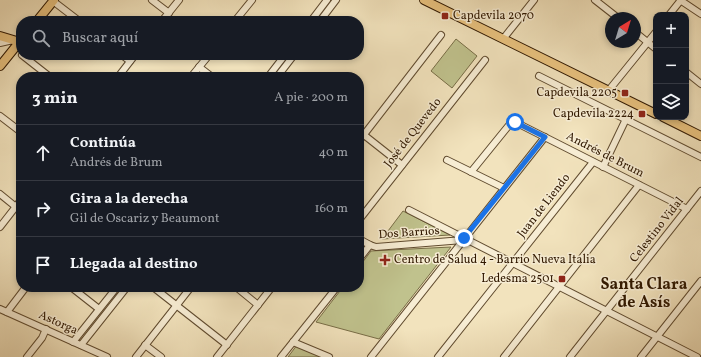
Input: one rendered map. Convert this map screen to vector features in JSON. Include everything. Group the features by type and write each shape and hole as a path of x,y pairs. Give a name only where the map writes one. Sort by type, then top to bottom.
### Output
{"main road":[{"path":"41,16 54,0"},
{"path":"424,0 653,112"},
{"path":"0,36 16,40"},
{"path":"0,66 16,44"},
{"path":"669,120 701,136"}],"street":[{"path":"54,0 73,16"},
{"path":"152,0 169,13"},
{"path":"166,16 179,0"},
{"path":"239,16 252,0"},
{"path":"315,16 327,0"},
{"path":"324,16 336,0"},
{"path":"503,39 533,2 526,0"},
{"path":"595,0 610,12"},
{"path":"671,12 681,0 701,14"},
{"path":"402,165 364,135 441,35"},
{"path":"609,90 653,36"},
{"path":"641,37 655,48"},
{"path":"0,44 16,41"},
{"path":"28,60 44,72"},
{"path":"195,72 205,60"},
{"path":"272,72 281,60"},
{"path":"281,72 290,60"},
{"name":"José de Quevedo","path":"364,214 485,60"},
{"path":"122,72 130,61"},
{"path":"199,67 206,72"},
{"path":"689,74 701,84"},
{"path":"539,76 701,157"},
{"path":"0,116 16,128"},
{"path":"603,167 626,119"},
{"name":"Andrés de Brum","path":"471,172 512,122 515,122 687,209"},
{"path":"371,357 545,137"},
{"path":"447,160 504,188"},
{"name":"Juan de Liendo","path":"438,357 593,162"},
{"path":"504,357 639,185"},
{"name":"Celestino Vidal","path":"570,357 701,191"},
{"path":"0,194 16,206 0,227"},
{"path":"409,210 697,357"},
{"name":"Dos Barrios","path":"364,242 376,247 464,239"},
{"path":"364,253 370,245"},
{"path":"641,357 701,281"},
{"path":"7,312 22,292"},
{"path":"77,292 99,309"},
{"path":"73,342 113,292"},
{"path":"81,345 123,292"},
{"path":"159,292 227,345"},
{"path":"136,357 187,292"},
{"path":"242,292 258,305"},
{"path":"217,357 268,292"},
{"path":"280,357 333,292"},
{"name":"Astorga","path":"0,309 107,357"},
{"path":"27,357 42,338 46,329"},
{"path":"293,342 329,357"},
{"path":"145,345 162,357"}],"green space":[{"path":"456,39 477,56 452,88 431,71"},
{"path":"403,211 450,235 382,239"},
{"path":"451,247 379,339 316,322 339,292 364,292 364,260 371,251"},
{"path":"297,345 326,357 288,357"}],"place":[{"name":"Capdevila 2070","path":"445,16"},
{"name":"Capdevila 2205","path":"625,93"},
{"name":"Capdevila 2224","path":"642,114"},
{"name":"Centro de Salud 4 - Barrio Nueva Italia","path":"385,260"},
{"name":"Ledesma 2501","path":"562,279"}],"district":[{"name":"Santa Clara de Asís","path":"644,294"}],"route":[{"path":"464,238 545,137 515,122"}]}
